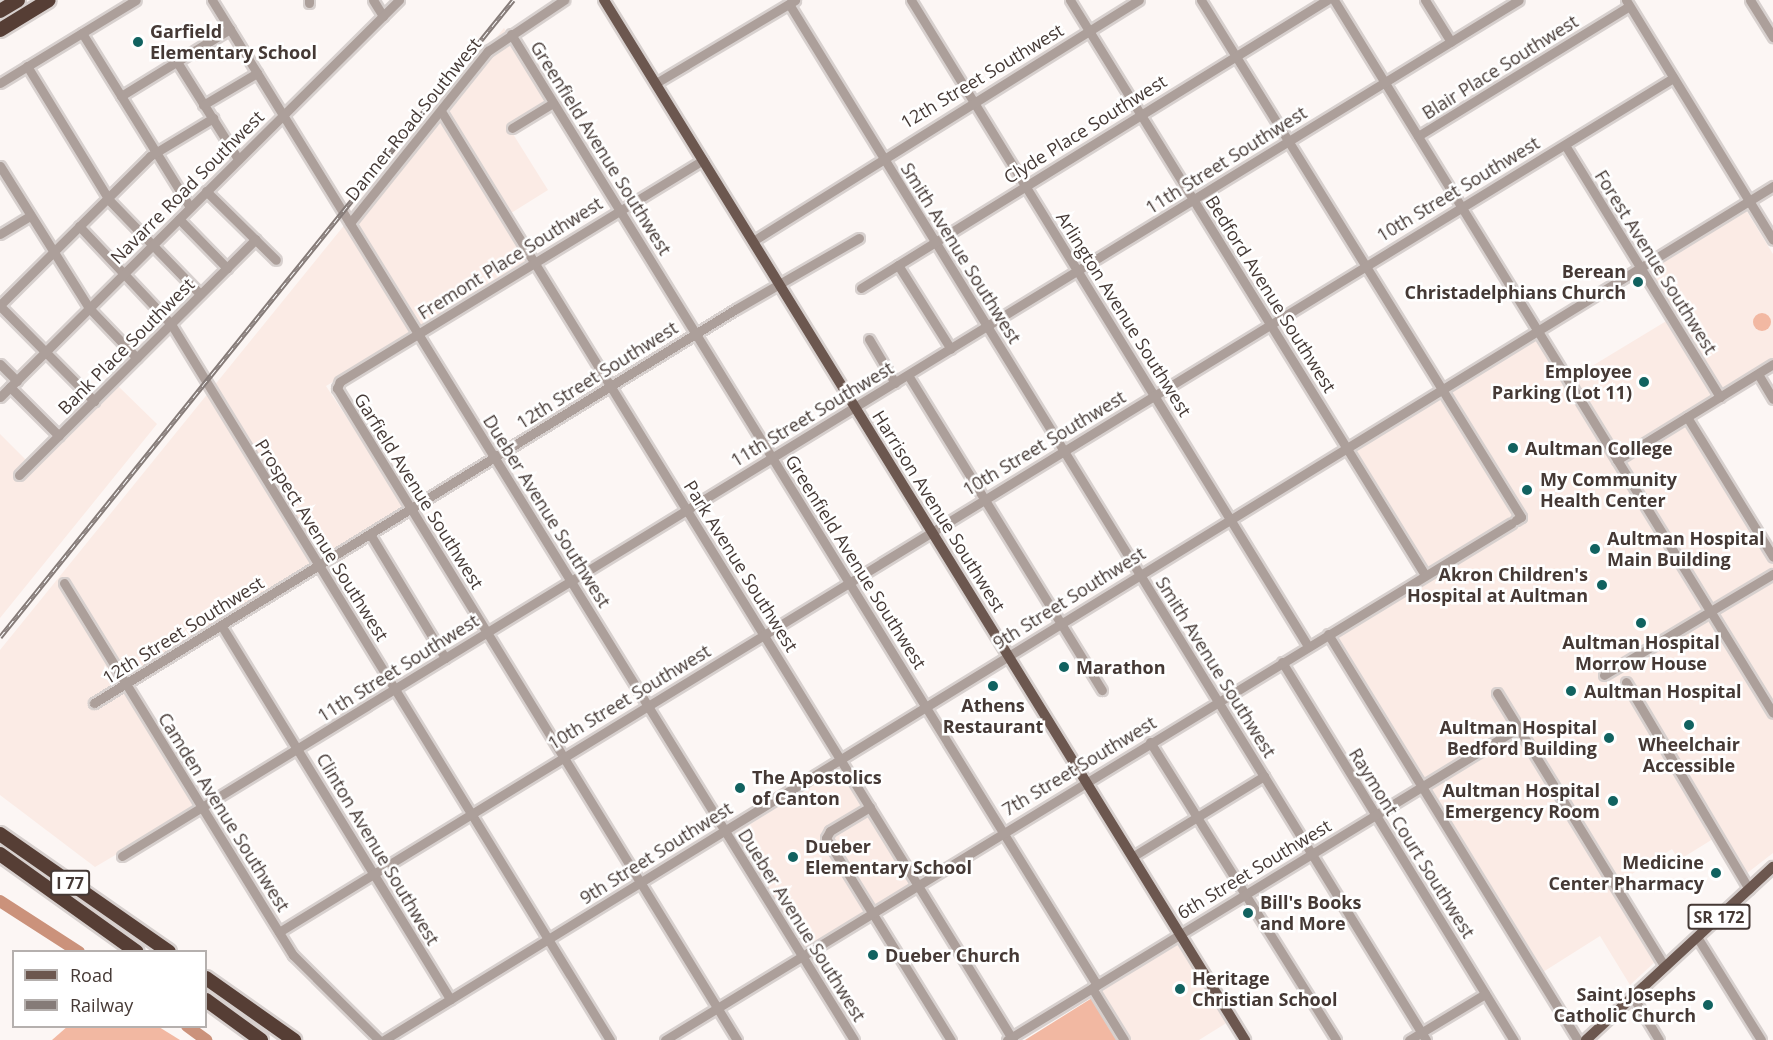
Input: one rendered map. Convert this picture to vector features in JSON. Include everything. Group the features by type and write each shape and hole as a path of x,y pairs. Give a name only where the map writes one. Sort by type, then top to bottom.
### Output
{"highway":[{"path":"0,11 18,0"},
{"path":"0,30 50,0"},
{"path":"0,828 141,931"},
{"name":"I 77","path":"0,834 168,950"},
{"name":"I 77","path":"0,854 136,950"},
{"path":"207,979 294,1040"},
{"path":"207,1001 261,1040"}],"main road":[{"name":"Harrison Avenue Southwest","path":"604,0 1245,1040"},
{"name":"SR 172","path":"1586,1040 1773,867"}],"street":[{"path":"0,83 136,0"},
{"name":"Dueber Avenue Southwest","path":"212,0 854,1040"},
{"path":"373,0 383,16"},
{"name":"Navarre Road Southwest","path":"0,397 399,0"},
{"name":"Danner Road Southwest","path":"350,223 488,51 564,0"},
{"name":"Arlington Avenue Southwest","path":"911,0 1308,646"},
{"name":"Bedford Avenue Southwest","path":"1070,0 1425,575"},
{"name":"12th Street Southwest","path":"753,240 883,156 1138,0"},
{"path":"1201,0 1441,389"},
{"name":"Clyde Place Southwest","path":"861,288 1327,0"},
{"path":"1334,0 1773,713"},
{"path":"1425,0 1451,42"},
{"name":"11th Street Southwest","path":"122,856 1519,0"},
{"path":"1750,0 1773,37"},
{"path":"656,83 792,2"},
{"name":"Smith Avenue Southwest","path":"792,2 987,327 1424,1036"},
{"path":"1628,3 1773,240"},
{"name":"Blair Place Southwest","path":"1418,136 1628,3"},
{"path":"121,96 230,29"},
{"path":"82,33 190,207"},
{"name":"Greenfield Avenue Southwest","path":"511,34 1002,832 1124,1040"},
{"path":"177,62 238,159"},
{"path":"27,66 107,197 201,294"},
{"path":"203,105 257,73"},
{"name":"10th Street Southwest","path":"279,932 1365,264 1674,78"},
{"path":"512,128 554,103"},
{"name":"Park Avenue Southwest","path":"441,111 764,634 1010,1039"},
{"path":"94,401 0,306 107,197 156,153 213,118"},
{"name":"Forest Avenue Southwest","path":"1564,145 1720,397"},
{"name":"Fremont Place Southwest","path":"338,388 340,382 703,160"},
{"path":"0,166 89,308 138,358"},
{"name":"9th Street Southwest","path":"384,1040 1773,186"},
{"path":"206,191 276,260"},
{"path":"0,234 30,216"},
{"path":"179,219 227,268"},
{"name":"Prospect Avenue Southwest","path":"79,226 171,324 610,1040"},
{"name":"12th Street Southwest","path":"94,704 696,334 859,238"},
{"name":"Bank Place Southwest","path":"19,475 256,239"},
{"path":"898,265 951,349"},
{"path":"869,339 895,383"},
{"path":"0,364 14,384 59,436"},
{"path":"1617,460 1773,364"},
{"path":"1758,374 1773,399"},
{"path":"908,375 1101,690"},
{"name":"Garfield Avenue Southwest","path":"338,388 737,1040"},
{"name":"7th Street Southwest","path":"665,1040 1516,520 1441,389"},
{"path":"1687,417 1773,557"},
{"path":"370,534 445,658"},
{"path":"1600,678 1617,670 1773,574"},
{"name":"Camden Avenue Southwest","path":"64,583 306,972 379,1040"},
{"name":"Clinton Avenue Southwest","path":"221,625 375,873 450,999"},
{"path":"1328,634 1578,1040"},
{"name":"Raymont Court Southwest","path":"1282,662 1514,1040"},
{"path":"1617,670 1665,746 1749,889"},
{"path":"1497,693 1665,967"},
{"name":"6th Street Southwest","path":"1010,1039 1179,933 1518,728"},
{"path":"1150,742 1336,1040"},
{"path":"1132,857 1264,776"},
{"path":"870,807 826,837 951,1040"},
{"path":"1697,937 1761,1040"},
{"path":"1409,1040 1424,1036 1485,994"},
{"path":"1633,997 1659,1040"}],"shaded area":[{"path":"504,28 553,109 513,134 548,190 503,218 531,262 326,386 406,508 121,683 195,808 95,867 0,795 0,650"},
{"path":"1746,210 1773,254 1773,359 1723,390 1649,270"},
{"path":"1762,313 1768,316 1771,322 1768,328 1762,331 1756,328 1753,322 1756,316"},
{"name":"Aultman Hospital","path":"1668,320 1714,395 1681,416 1773,565 1773,853 1746,874 1721,834 1679,860 1672,849 1611,887 1656,961 1630,985 1600,936 1543,972 1335,636 1432,577 1354,451 1537,339 1564,383"},
{"path":"117,385 157,424 0,618 0,434 33,467"},
{"path":"840,768 912,882 806,948 735,834"},
{"path":"1179,943 1228,1022 1199,1040 1131,1040 1101,991"},
{"path":"1092,998 1118,1040 1025,1040"},
{"path":"66,1028 161,1028 180,1040 52,1040"}],"waterway":[{"path":"0,901 76,950"},
{"path":"190,1028 206,1040"}],"railway":[{"path":"0,637 513,0"}],"place":[{"name":"Garfield Elementary School","path":"138,42"},
{"name":"Berean Christadelphians Church","path":"1638,282"},
{"name":"Employee Parking (Lot 11)","path":"1644,382"},
{"name":"Aultman College","path":"1513,448"},
{"name":"My Community Health Center","path":"1527,490"},
{"name":"Aultman Hospital Main Building","path":"1595,549"},
{"name":"Akron Children's Hospital at Aultman","path":"1602,585"},
{"name":"Aultman Hospital Morrow House","path":"1641,623"},
{"name":"Marathon","path":"1064,667"},
{"name":"Athens Restaurant","path":"993,686"},
{"name":"Aultman Hospital","path":"1571,691"},
{"name":"Wheelchair Accessible","path":"1689,725"},
{"name":"Aultman Hospital Bedford Building","path":"1609,738"},
{"name":"The Apostolics of Canton","path":"740,788"},
{"name":"Aultman Hospital Emergency Room","path":"1613,801"},
{"name":"Dueber Elementary School","path":"793,857"},
{"name":"Medicine Center Pharmacy","path":"1716,873"},
{"name":"Bill's Books and More","path":"1248,913"},
{"name":"Dueber Church","path":"873,955"},
{"name":"Heritage Christian School","path":"1180,989"},
{"name":"Saint Josephs Catholic Church","path":"1708,1005"}]}
